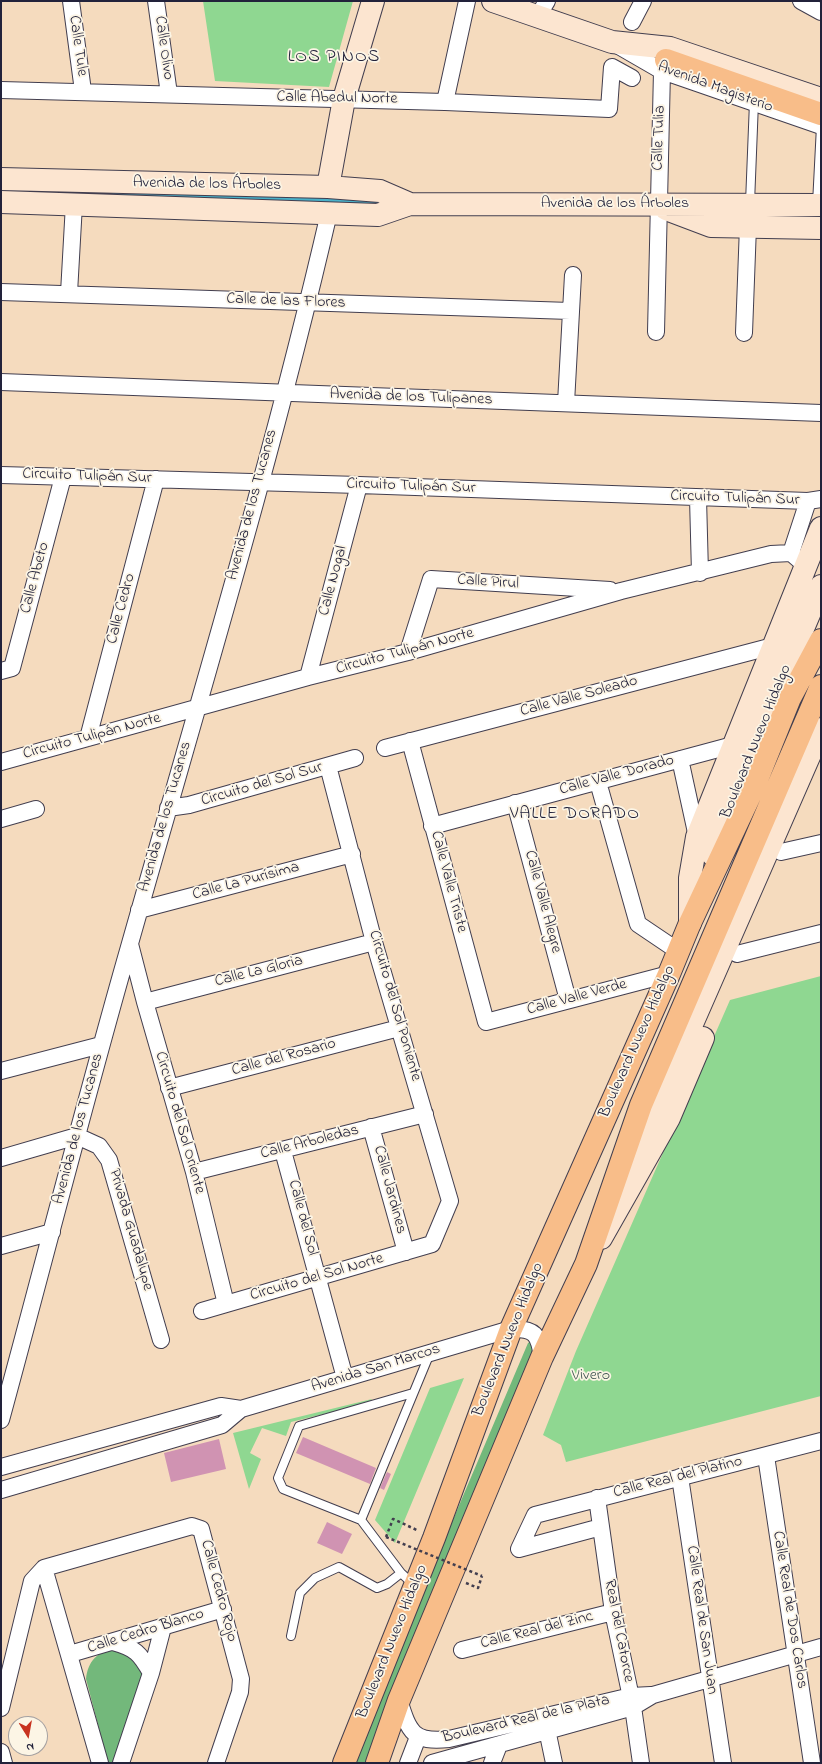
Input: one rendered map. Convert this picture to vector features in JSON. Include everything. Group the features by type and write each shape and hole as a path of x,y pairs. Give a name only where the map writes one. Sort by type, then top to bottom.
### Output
{"main road":[{"path":"328,187 344,99 373,1"},
{"name":"Avenida Magisterio","path":"493,1 542,9 612,42 670,48 821,99"},
{"path":"612,42 664,65 821,114"},
{"name":"Avenida de los Árboles","path":"1,179 328,187 380,191 410,204"},
{"name":"Avenida de los Árboles","path":"1,202 378,215 410,204 819,205"},
{"path":"658,205 711,226 821,228"},
{"path":"690,923 690,878 697,837 773,646 798,560 821,528"},
{"name":"Boulevard Nuevo Hidalgo","path":"690,923 741,775 821,586"},
{"name":"Boulevard Nuevo Hidalgo","path":"344,1763 408,1579 434,1538 511,1328 669,974 690,923 754,788 790,698 821,640"},
{"name":"Boulevard Nuevo Hidalgo","path":"586,1264 640,1106 821,686"},
{"name":"Boulevard Nuevo Hidalgo","path":"377,1763 399,1700 542,1357 586,1264 821,729"},
{"name":"Boulevard Nuevo Hidalgo","path":"586,1264 669,1118 821,757"}],"street":[{"name":"Calle Tule","path":"71,1 83,91"},
{"name":"Calle Olivo","path":"156,1 169,94"},
{"path":"445,102 467,1"},
{"path":"632,22 644,1"},
{"path":"801,1 821,12"},
{"name":"Avenida Magisterio","path":"664,65 754,102 821,126"},
{"name":"Calle Tulia","path":"656,332 658,205 664,65"},
{"name":"Calle Abedul Norte","path":"1,90 83,91 445,102 609,109 612,67 632,78"},
{"path":"69,293 74,204"},
{"name":"Avenida de los Tucanes","path":"1,1420 101,1045 260,482 308,303 328,213"},
{"path":"744,333 748,226"},
{"path":"566,403 573,275"},
{"name":"Calle de las Flores","path":"1,292 69,293 308,303 570,311"},
{"name":"Avenida de los Tulipanes","path":"1,382 821,413"},
{"name":"Circuito Tulipán Sur","path":"1,475 359,485 698,498 814,500"},
{"name":"Calle Abeto","path":"1,670 12,668 63,477"},
{"name":"Calle Cedro","path":"88,738 156,479"},
{"name":"Calle Nogal","path":"308,677 359,485"},
{"path":"698,498 700,573"},
{"path":"798,560 814,500"},
{"name":"Circuito Tulipán Norte","path":"1,762 197,709 308,677 408,652 622,591 700,573 771,554 798,560"},
{"name":"Calle Pirul","path":"408,652 431,579 622,591"},
{"name":"Calle Valle Soleado","path":"385,748 773,646"},
{"name":"Calle Valle Triste","path":"410,741 486,1022"},
{"name":"Calle Valle Dorado","path":"432,826 733,745"},
{"name":"Circuito del Sol Sur","path":"168,808 189,805 355,758"},
{"path":"680,759 697,837"},
{"name":"Circuito del Sol Poniente","path":"328,766 374,942 450,1201 432,1244"},
{"path":"598,782 638,924 678,951"},
{"name":"Calle Valle Alegre","path":"515,803 568,1000"},
{"path":"1,819 36,809"},
{"path":"781,852 821,843"},
{"name":"Calle La Purísima","path":"139,910 352,854"},
{"path":"738,954 821,933"},
{"name":"Circuito del Sol Oriente","path":"130,942 145,1002 194,1172 226,1304"},
{"name":"Calle La Gloria","path":"145,1002 374,942"},
{"name":"Calle Valle Verde","path":"486,1022 669,974"},
{"name":"Calle del Rosario","path":"169,1088 399,1028"},
{"path":"1,1071 101,1045"},
{"name":"Calle Arboledas","path":"194,1172 425,1114"},
{"name":"Calle Jardines","path":"371,1127 406,1252"},
{"path":"1,1158 40,1148 77,1136"},
{"name":"Privada Guadalupe","path":"77,1136 99,1146 109,1160 161,1340"},
{"name":"Calle del Sol","path":"283,1150 345,1378"},
{"path":"1,1246 52,1232"},
{"name":"Circuito del Sol Norte","path":"202,1311 432,1244"},
{"path":"511,1328 522,1328 532,1331 540,1342 542,1357"},
{"name":"Avenida San Marcos","path":"1,1490 222,1424 241,1410 511,1328"},
{"name":"Avenida San Marcos","path":"1,1468 221,1406 241,1410"},
{"name":"Calle Real del Platino","path":"601,1527 520,1549 535,1515 821,1441"},
{"name":"Calle Real de Dos Carlos","path":"766,1456 812,1763"},
{"name":"Calle Real de San Juan","path":"680,1477 709,1679 723,1763"},
{"name":"Real del Catorce","path":"597,1498 613,1612 632,1701 641,1763"},
{"name":"Calle Cedro Rojo","path":"44,1568 192,1526 197,1526 201,1529 241,1679 240,1692 216,1763"},
{"path":"44,1568 70,1654 100,1763"},
{"path":"1,1708 32,1581 44,1568"},
{"name":"Calle Cedro Blanco","path":"70,1654 223,1609"},
{"name":"Calle Real del Zinc","path":"462,1650 613,1612"},
{"path":"121,1763 151,1673 163,1627"},
{"path":"112,1642 130,1647 142,1656 151,1673"},
{"name":"Boulevard Real de la Plata","path":"399,1700 407,1724 418,1737 432,1741 449,1739 546,1723 632,1701 821,1647"},
{"path":"546,1723 554,1763"},
{"name":"Boulevard Real de la Plata","path":"432,1763 499,1745 546,1723"},
{"path":"408,1763 418,1737"},
{"path":"492,1763 499,1745"},
{"path":"1,1752 4,1763"}],"lane":[{"path":"750,204 754,102"},
{"path":"819,205 821,126"},
{"path":"361,1520 430,1352"},
{"path":"291,1636 300,1594 315,1578 339,1567 377,1588 408,1579 361,1520 283,1489 278,1478 299,1426 413,1392"}],"path":[{"path":"434,1538 393,1519 386,1537 482,1576 478,1588"}],"green space":[{"path":"203,1 353,1 329,87 215,81"},
{"name":"Vivero","path":"821,976 821,1396 566,1462 561,1445 543,1435 576,1351 730,1000"},
{"path":"532,1340 536,1347 370,1763 353,1763 461,1500 528,1343"},
{"path":"464,1378 395,1543 375,1520 430,1388"},
{"path":"372,1399 369,1403 291,1422 286,1436 262,1428 250,1453 261,1459 249,1489 233,1433"},
{"path":"115,1648 125,1652 134,1660 141,1670 143,1680 117,1763 108,1763 86,1679 89,1667 94,1658 103,1652"}],"building":[{"path":"303,1437 376,1468 370,1484 296,1453"},
{"path":"219,1439 226,1469 171,1482 164,1453"},
{"path":"387,1472 391,1474 384,1490 380,1488"},
{"path":"327,1522 352,1534 342,1554 317,1543"}],"waterway":[{"path":"102,192 384,202"}],"district":[{"name":"LOS PINOS","path":"334,58"},
{"name":"VALLE DORADO","path":"575,815"}]}
